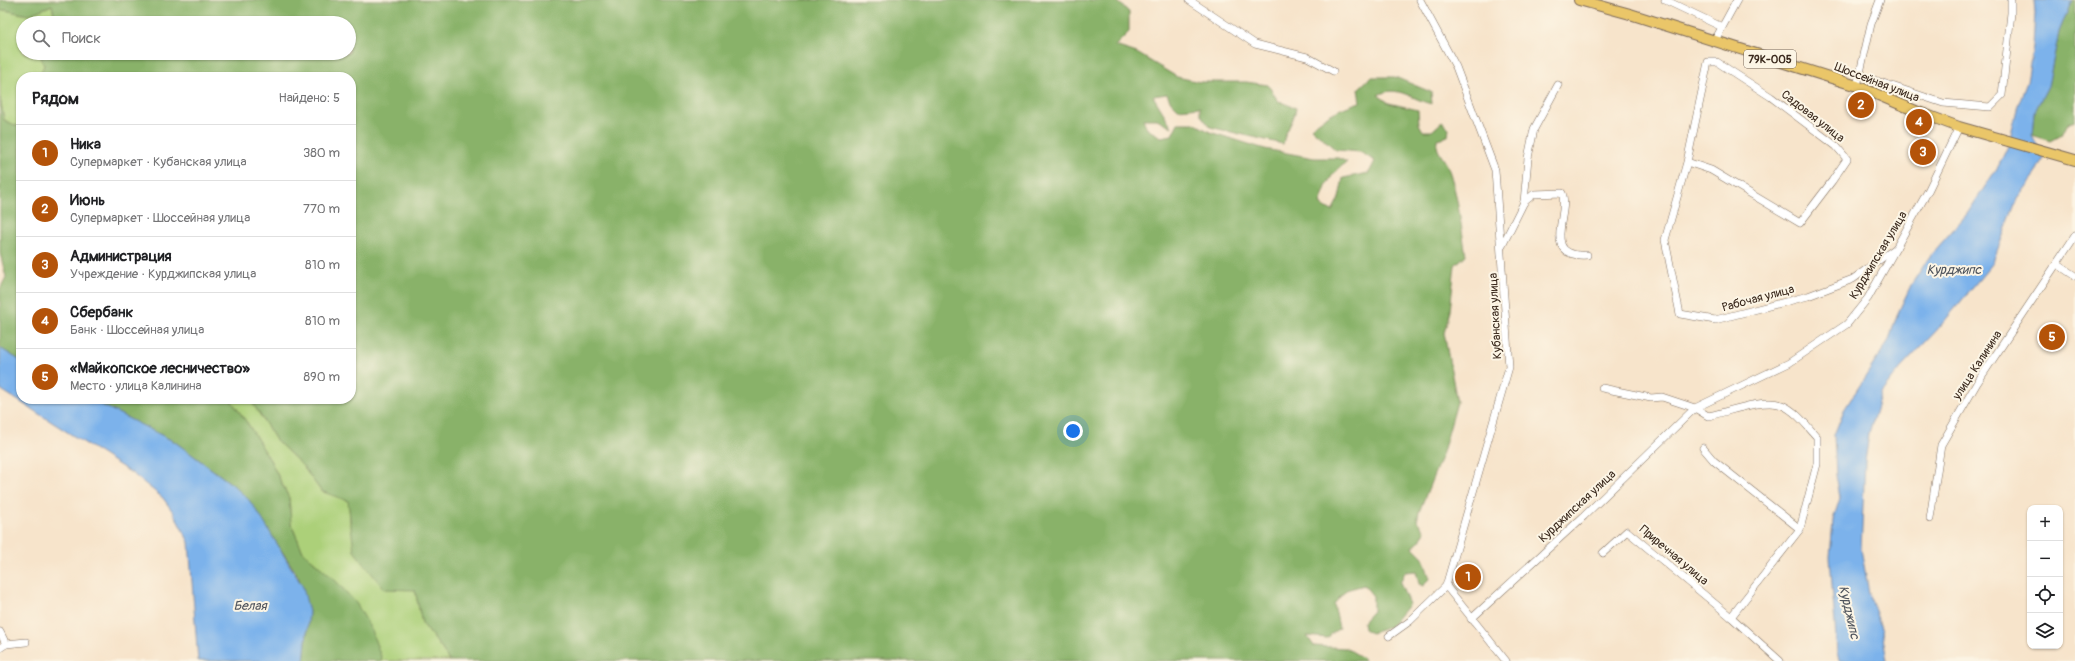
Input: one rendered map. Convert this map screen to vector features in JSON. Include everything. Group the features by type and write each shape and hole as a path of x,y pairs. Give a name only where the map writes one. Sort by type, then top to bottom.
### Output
{"main road":[{"name":"Шоссейная улица","path":"1579,0 1630,14 1714,42 1857,86 1916,111 1959,126 2071,159"}],"street":[{"path":"1189,0 1255,44 1307,57 1333,71"},
{"name":"Кубанская улица","path":"1388,636 1410,621 1446,586 1509,367 1502,246 1495,170 1456,67 1420,0"},
{"path":"1665,0 1722,27"},
{"path":"1714,42 1737,0"},
{"path":"1857,86 1871,24 1880,0"},
{"path":"1859,75 1943,103 1990,107 2002,95 2011,13 2011,0"},
{"name":"Садовая улица","path":"1687,162 1711,170 1800,223 1847,159 1836,146 1770,97 1717,62 1708,62"},
{"name":"Рабочая улица","path":"1708,62 1687,162 1665,240 1680,314 1715,320 1808,296 1853,278 1896,248"},
{"path":"1502,246 1524,202 1530,140 1534,129 1558,85"},
{"name":"Курджипская улица","path":"1471,619 1584,516 1695,408 1789,363 1847,324 1868,298 1928,191 1959,126"},
{"path":"1524,202 1534,194 1562,193 1564,205 1559,239 1568,251 1577,256 1587,255"},
{"name":"улица Калинина","path":"1930,519 1941,444 1977,383 2075,236"},
{"path":"2057,264 2075,276"},
{"path":"1602,388 1651,398 1662,397 1695,408 1708,416 1764,403 1782,405 1800,418 1817,437 1817,464 1800,529 1731,617"},
{"path":"1703,448 1714,461 1800,529"},
{"name":"Приречная улица","path":"1604,553 1627,530 1731,617 1780,661"},
{"path":"1446,586 1506,661"},
{"path":"0,632 3,646 26,642"}],"green space":[{"path":"0,0 1116,0 1129,12 1129,32 1115,46 1137,53 1177,77 1200,82 1246,82 1268,85 1278,101 1296,108 1283,144 1210,127 1200,114 1200,107 1178,109 1171,102 1167,94 1153,96 1172,127 1157,119 1143,119 1147,129 1161,137 1172,135 1178,123 1194,123 1210,132 1265,149 1314,158 1338,158 1347,162 1332,175 1320,204 1332,211 1339,198 1343,178 1369,173 1375,161 1360,152 1336,150 1311,128 1334,112 1360,102 1358,89 1371,77 1395,77 1431,92 1432,104 1399,92 1385,92 1378,95 1389,103 1418,110 1419,124 1423,131 1432,131 1442,122 1449,128 1448,136 1437,139 1437,147 1448,167 1454,188 1466,255 1455,265 1450,311 1444,333 1457,402 1443,452 1419,512 1417,521 1425,531 1420,541 1413,547 1423,557 1430,579 1423,586 1419,584 1416,571 1405,572 1400,583 1409,604 1390,627 1371,633 1364,629 1363,622 1373,611 1373,596 1364,585 1346,590 1334,604 1339,628 1327,638 1307,636 1314,646 1346,648 1363,658 1364,661 449,661 442,649 422,623 415,590 384,589 354,551 348,501 321,491 302,465 276,440 253,404 356,404 356,72 41,72 44,66 42,60 356,60 356,16 54,16 52,5 28,15 5,10 0,11"},
{"path":"2072,0 2075,0 2075,121 2068,123 2062,135 2051,141 2032,135 2034,113 2048,86 2059,32"},
{"path":"52,5 54,16 16,16 16,60 42,60 44,66 41,72 16,72 16,126 4,120 0,98 0,11 5,10 28,15"},
{"path":"0,98 4,120 16,126 16,358 0,348 0,289 6,277 0,253"},
{"path":"100,404 234,404 270,460 289,498 291,524 303,552 336,581 356,603 369,625 382,659 380,661 304,661 309,612 298,576 249,500 233,485 175,442"},
{"path":"234,404 253,404 276,440 302,465 321,491 349,501 350,524 415,590 422,623 442,649 449,661 380,661 382,659 336,581 303,552 291,524 289,498 270,460"}],"water":[{"name":"Курджипс","path":"2034,0 2072,0 2059,32 2048,86 2034,113 2032,135 2044,158 2036,174 2017,199 1992,264 1937,330 1900,369 1881,393 1869,433 1865,462 1861,549 1869,593 1882,631 1887,661 1839,661 1837,652 1830,557 1833,520 1840,498 1836,474 1834,435 1844,410 1889,340 1897,315 1911,285 1930,256 1967,214 1999,165 2008,146 2018,105 2027,82 2033,46 2035,13"},
{"name":"Белая","path":"0,348 16,358 16,399 0,389"},
{"name":"Белая","path":"23,404 100,404 175,442 233,485 249,500 259,514 303,587 309,612 304,661 198,661 189,542 173,512 163,498 133,474"}],"place":[{"name":"Июнь","path":"1861,105"},
{"name":"Сбербанк","path":"1919,122"},
{"name":"Администрация","path":"1923,152"},
{"name":"«Майкопское лесничество»","path":"2052,337"},
{"name":"Ника","path":"1468,577"}]}
